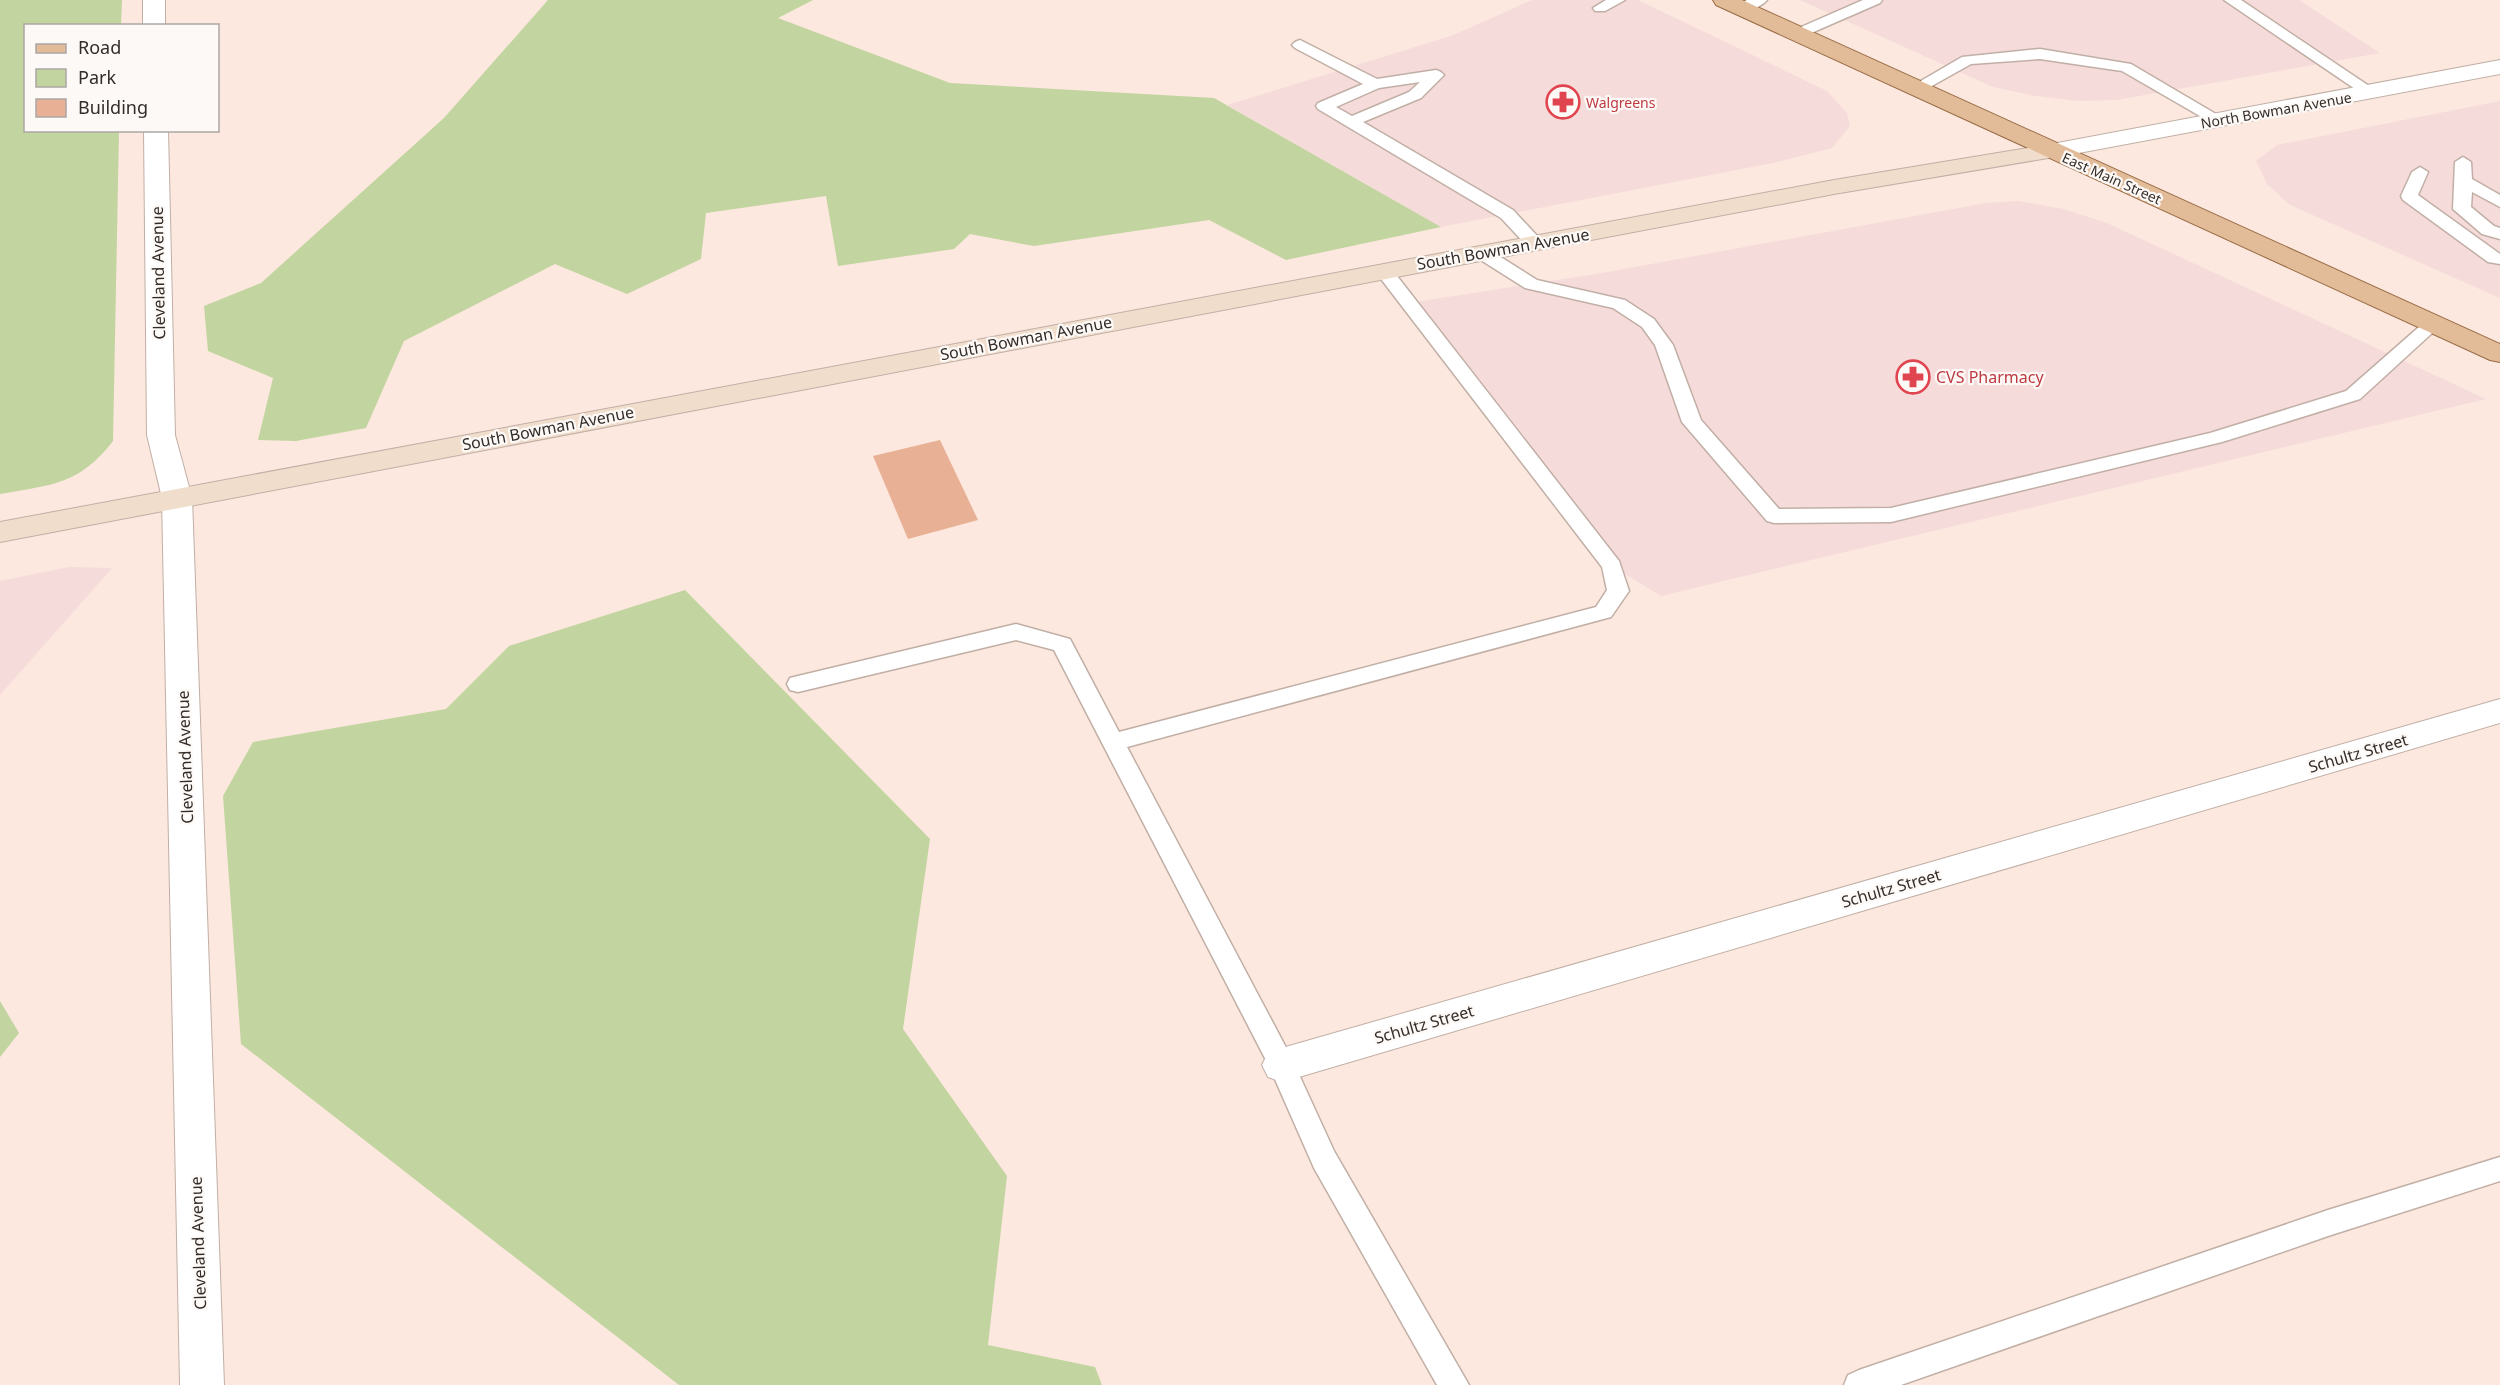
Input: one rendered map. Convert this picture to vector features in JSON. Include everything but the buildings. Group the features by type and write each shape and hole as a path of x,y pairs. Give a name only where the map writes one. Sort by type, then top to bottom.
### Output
{"main road":[{"name":"East Main Street","path":"1741,3 1797,34 1914,89 2500,354"},
{"name":"South Bowman Avenue","path":"0,531 1384,271 1834,188 2052,151"}],"street":[{"path":"154,0 154,24"},
{"name":"North Bowman Avenue","path":"2052,151 2500,67"},
{"name":"Cleveland Avenue","path":"156,132 161,435 177,498 202,1385"},
{"name":"Schultz Street","path":"1282,1065 2500,711"}],"lane":[{"path":"1599,8 1618,0"},
{"path":"1797,34 1875,0"},
{"path":"2231,0 2370,92"},
{"path":"1300,45 1375,84"},
{"path":"1914,89 1967,60 2040,54 2126,67 2218,120"},
{"path":"1350,122 1415,95 1436,75 1375,84 1324,106 1350,122 1507,214 1535,244"},
{"path":"2463,162 2462,209 2488,230 2500,234"},
{"path":"2420,172 2409,196 2494,258 2500,259"},
{"path":"2464,181 2500,202"},
{"path":"1482,254 1531,284 1619,304 1648,323 1664,345 1692,422 1774,516 1891,515 2215,438 2353,395 2433,324"},
{"path":"1113,742 1603,612 1618,591 1612,566 1384,271"},
{"path":"798,684 1016,632 1062,644 1282,1065 1324,1159 1454,1385"},
{"path":"1859,1385 2328,1223 2500,1168"}],"shaded area":[{"path":"1532,0 1638,0 1827,91 1847,113 1850,126 1832,148 1773,163 1441,227 1227,105 1451,36"},
{"path":"1800,0 2299,0 2380,53 2117,100 2078,101 2035,96 1993,87"},
{"path":"2500,101 2500,298 2290,205 2267,184 2256,161 2277,145"},
{"path":"2018,201 2064,209 2107,223 2486,399 1661,596 1612,566 1409,303 1602,273 1986,203"},
{"path":"69,567 112,568 0,695 0,581"}],"green space":[{"path":"0,0 122,0 121,24 24,24 24,132 119,132 113,441 100,456 76,475 49,485 0,494"},
{"path":"548,0 813,0 778,18 950,83 1214,98 1441,227 1286,260 1209,220 1034,246 970,234 954,249 838,266 826,196 706,213 701,259 627,294 555,264 404,341 366,428 296,441 258,440 273,378 208,351 204,306 261,283 444,118"},
{"path":"685,590 930,839 903,1029 1007,1176 988,1345 1095,1367 1102,1385 679,1385 241,1044 223,796 253,742 446,709 509,646"},
{"path":"0,1001 19,1033 0,1057"}],"place":[{"name":"Walgreens","path":"1563,102"},
{"name":"CVS Pharmacy","path":"1913,377"}]}
